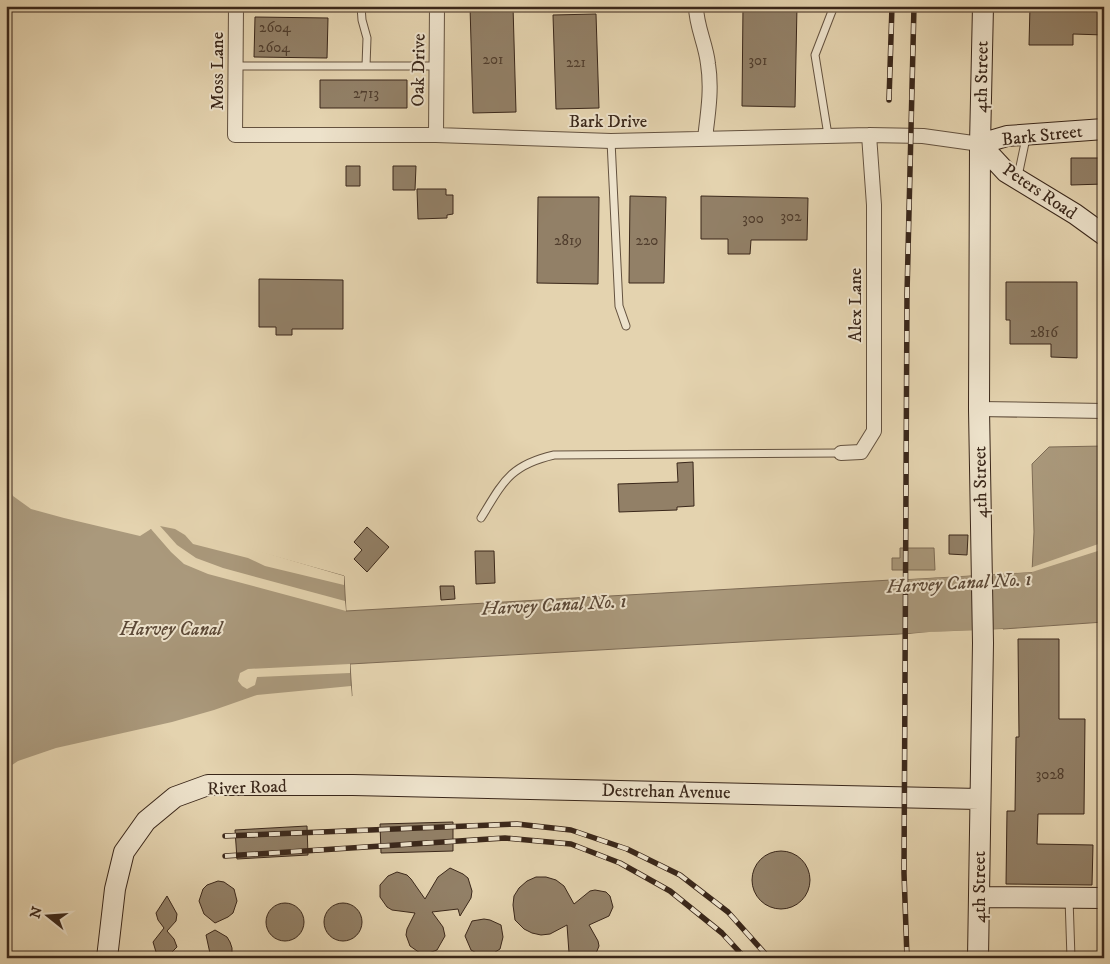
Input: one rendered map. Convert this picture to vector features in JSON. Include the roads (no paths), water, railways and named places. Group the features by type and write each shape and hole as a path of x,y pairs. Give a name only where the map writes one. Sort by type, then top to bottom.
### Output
{"main road":[{"name":"4th Street","path":"978,958 982,643 980,144 982,6"},
{"name":"Bark Street","path":"980,144 1006,136 1104,129"},
{"name":"Peters Road","path":"980,144 1006,172 1075,214 1104,235"},
{"name":"River Road","path":"107,958 115,889 124,852 146,821 174,797 208,785 353,785"},
{"name":"Destrehan Avenue","path":"353,785 979,799"},
{"path":"979,898 1104,898"}],"street":[{"name":"Moss Lane","path":"235,135 236,6"},
{"name":"Oak Drive","path":"436,135 437,6"},
{"path":"696,6 696,16 708,63 710,96 705,138"},
{"name":"Bark Drive","path":"235,135 436,135 611,142 870,134 923,136 980,144"},
{"name":"Alex Lane","path":"841,453 861,452 874,432 874,205 870,134"},
{"path":"980,409 1104,411"}],"lane":[{"path":"361,6 362,20 367,38 366,66"},
{"path":"828,135 815,55 834,6"},
{"path":"236,66 437,66"},
{"path":"1017,178 1027,135"},
{"path":"611,142 619,306 626,326"},
{"path":"481,518 502,484 516,469 534,459 554,455 841,453"},
{"path":"1069,898 1071,958"}],"water":[{"name":"Harvey Canal","path":"1104,446 1104,622 350,664 352,696 259,704 77,757 13,782 6,796 6,461 24,495 71,511 151,529 169,521 197,535 344,576 346,611 1032,572 1034,532 1032,464 1049,447"},
{"path":"900,548 934,548 935,570 892,570 892,558 900,558"}],"railway":[{"path":"889,100 892,6"},
{"path":"907,958 904,873 907,294 914,6"},
{"path":"225,836 517,824 571,830 627,849 680,875 728,912 769,958"},
{"path":"225,856 505,838 571,844 620,863 670,891 722,933 745,958"}],"water label":[{"name":"Harvey Canal No. 1","path":"959,582"},
{"name":"Harvey Canal No. 1","path":"554,604"}]}
